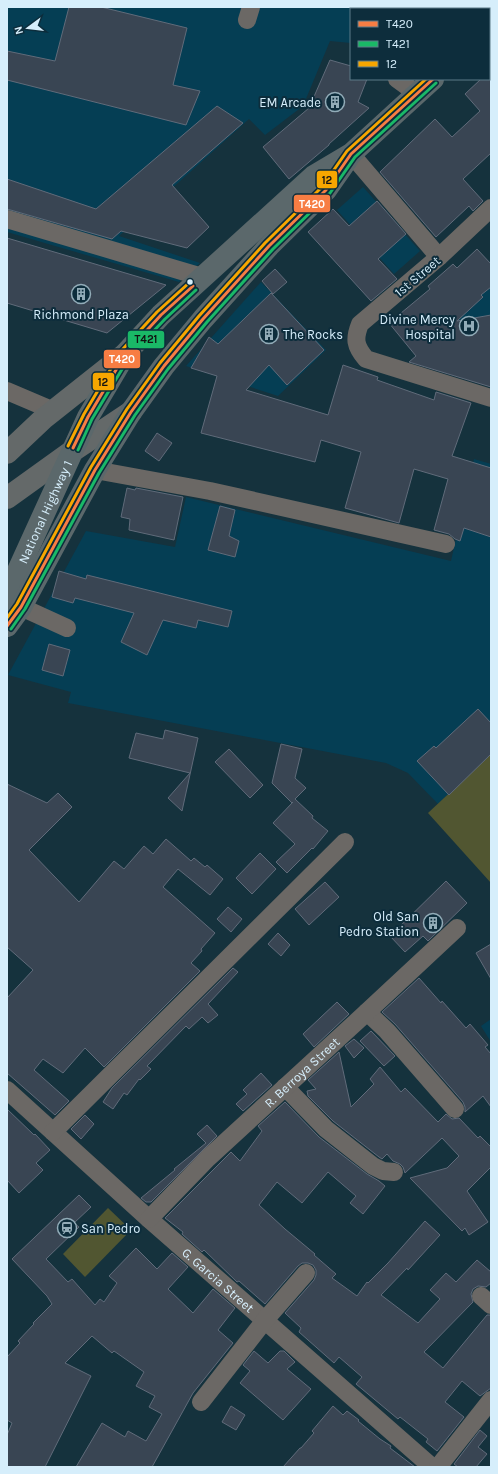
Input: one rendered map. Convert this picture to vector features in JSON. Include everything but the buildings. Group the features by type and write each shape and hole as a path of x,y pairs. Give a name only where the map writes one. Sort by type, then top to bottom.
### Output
{"highway":[{"name":"National Highway 1","path":"7,626 12,593 71,452 88,417 126,353 162,315 202,277 314,176 351,154 432,80"},
{"name":"National Highway 1","path":"12,593 95,470 131,412 164,366 203,319 269,246 326,190 351,154"}],"main road":[{"path":"7,453 54,411 126,353"},
{"path":"7,498 71,452 131,412"}],"street":[{"path":"398,80 408,87 415,96"},
{"path":"351,154 439,257"},
{"name":"1st Street","path":"491,208 439,257 360,324 356,342 366,359 491,398"},
{"path":"7,219 202,277"},
{"path":"7,391 54,411"},
{"path":"95,470 210,491 446,544"},
{"path":"12,593 67,628"},
{"path":"53,1132 345,842"},
{"name":"R. Berroya Street","path":"149,1219 208,1158 456,928"},
{"path":"367,1012 387,1031 455,1109"},
{"path":"285,1087 326,1128 373,1166 383,1171 394,1172"},
{"name":"G. Garcia Street","path":"7,1090 149,1219 432,1467"},
{"path":"201,1402 265,1320 306,1273"},
{"path":"438,1467 491,1400"}],"shaded area":[{"path":"7,7 419,7 350,8 350,43 330,41 303,106 265,135 249,119 119,236 200,263 179,282 7,232"},
{"path":"363,187 420,251 394,274 337,210"},
{"path":"261,282 326,350 278,396 186,366"},
{"name":"Divine Mercy Hospital","path":"491,286 491,355 459,347 454,316"},
{"path":"474,459 491,464 491,754 438,804 408,773 386,763 68,703 71,692 8,675 86,531 175,547 186,497 451,561"},
{"path":"491,1019 491,1042 481,1026"}],"green space":[{"path":"491,754 491,883 428,813"},
{"path":"108,1208 131,1230 85,1277 63,1254"}],"transit line":[{"name":"12","path":"7,618 17,604 91,467 127,409 160,363 199,316 265,243 322,187 347,151 425,80"},
{"name":"T420","path":"7,626 21,607 95,470 131,412 164,366 203,319 269,246 326,190 351,154 432,80"},
{"name":"T421","path":"11,629 25,609 99,473 135,415 168,369 207,322 273,249 330,193 355,157 436,83"},
{"name":"12","path":"68,446 84,414 122,350 157,312 190,282"},
{"name":"T420","path":"73,448 88,417 126,353 161,315 193,286"},
{"name":"T421","path":"78,450 92,419 130,356 165,319 196,290"}],"place":[{"name":"EM Arcade","path":"335,102"},
{"name":"Richmond Plaza","path":"81,294"},
{"name":"Divine Mercy Hospital","path":"469,326"},
{"name":"The Rocks","path":"269,334"},
{"name":"Old San Pedro Station","path":"433,923"},
{"name":"San Pedro","path":"67,1228"}]}
